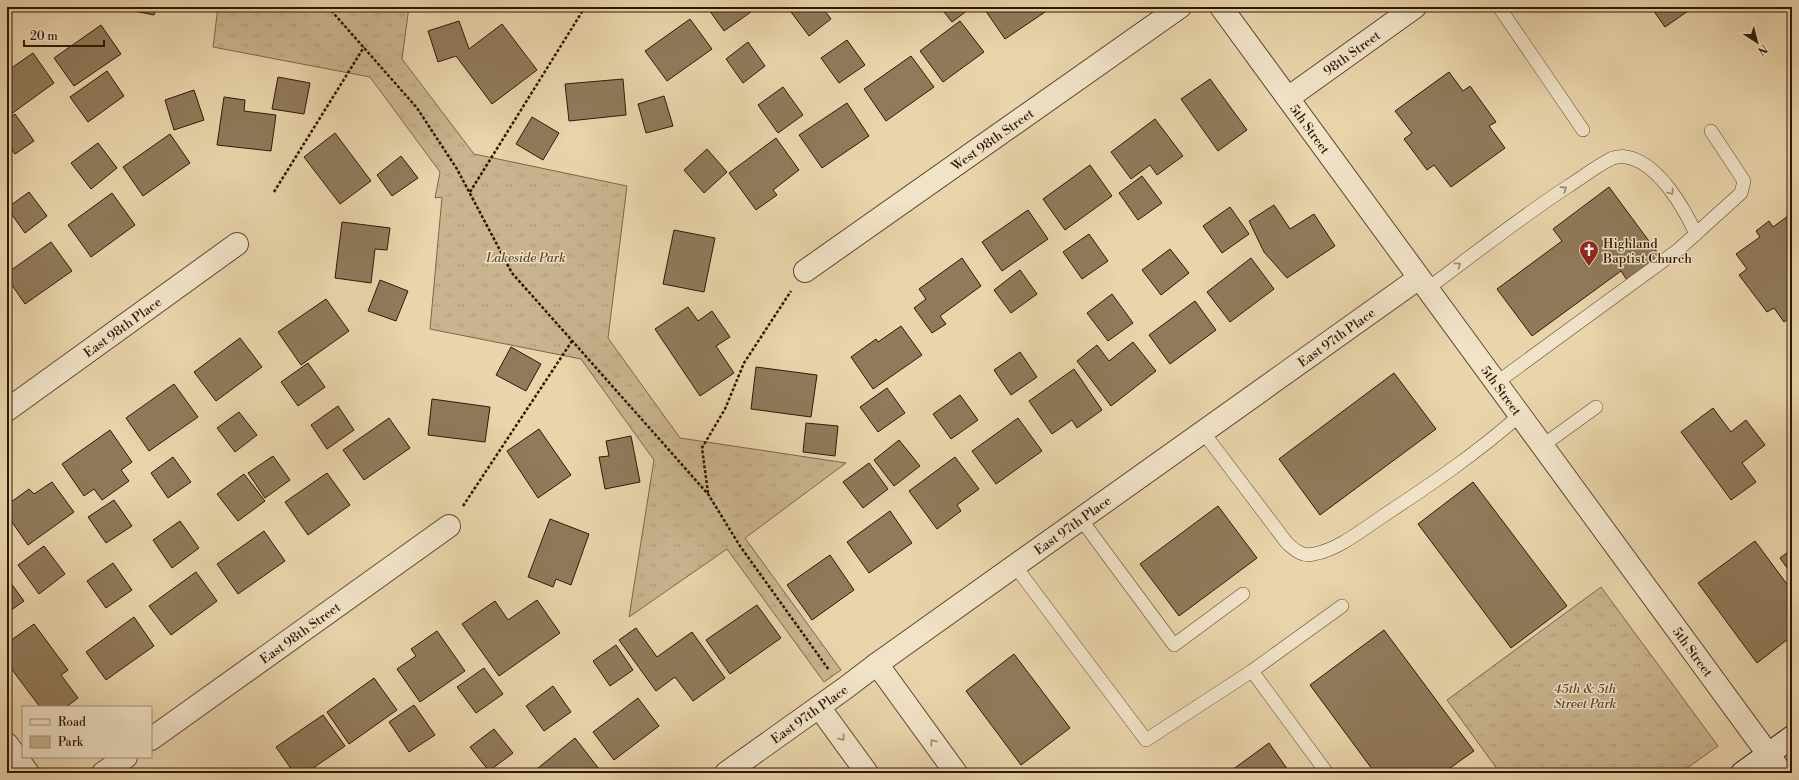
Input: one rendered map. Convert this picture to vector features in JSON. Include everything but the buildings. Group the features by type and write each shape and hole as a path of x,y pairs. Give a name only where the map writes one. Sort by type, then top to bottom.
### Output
{"street":[{"name":"West 98th Street","path":"805,271 1180,7"},
{"name":"5th Street","path":"1221,7 1782,773"},
{"name":"98th Street","path":"1288,98 1415,7"},
{"name":"East 98th Place","path":"7,410 237,244"},
{"name":"East 97th Place","path":"726,773 1080,518 1203,432 1423,283"},
{"name":"East 98th Street","path":"152,738 449,526"},
{"path":"877,664 956,773"},
{"path":"819,707 867,773"},
{"path":"1742,773 1792,738"},
{"path":"7,744 28,773"},
{"path":"103,773 125,758"}],"lane":[{"path":"1499,7 1583,130"},
{"path":"1496,383 1672,255 1741,193 1744,181 1711,131"},
{"path":"1423,283 1610,159 1625,157 1633,159 1647,167 1671,192 1686,213 1696,234"},
{"path":"1542,446 1596,407"},
{"path":"1203,432 1287,543 1300,554 1313,555 1341,544 1416,494 1492,440 1520,416"},
{"path":"1080,518 1174,645 1244,594"},
{"path":"1015,566 1146,740 1252,671 1342,606"},
{"path":"1252,671 1327,773"}],"path":[{"path":"328,7 417,108 457,169 512,273 708,494 740,546 844,689"},
{"path":"470,192 585,7"},
{"path":"274,192 364,47"},
{"path":"708,494 702,448 725,409 744,363 805,271"},
{"path":"449,526 572,341"}],"green space":[{"name":"Lakeside Park","path":"218,7 409,7 402,59 474,154 627,186 608,338 680,438 846,463 745,538 841,670 824,682 727,549 629,617 654,460 581,359 430,329 442,197 435,198 440,172 370,77 213,47"},
{"name":"45th & 5th Street Park","path":"1601,587 1718,746 1680,773 1500,773 1447,700"}],"place":[{"name":"Highland Baptist Church","path":"1589,267"}]}
